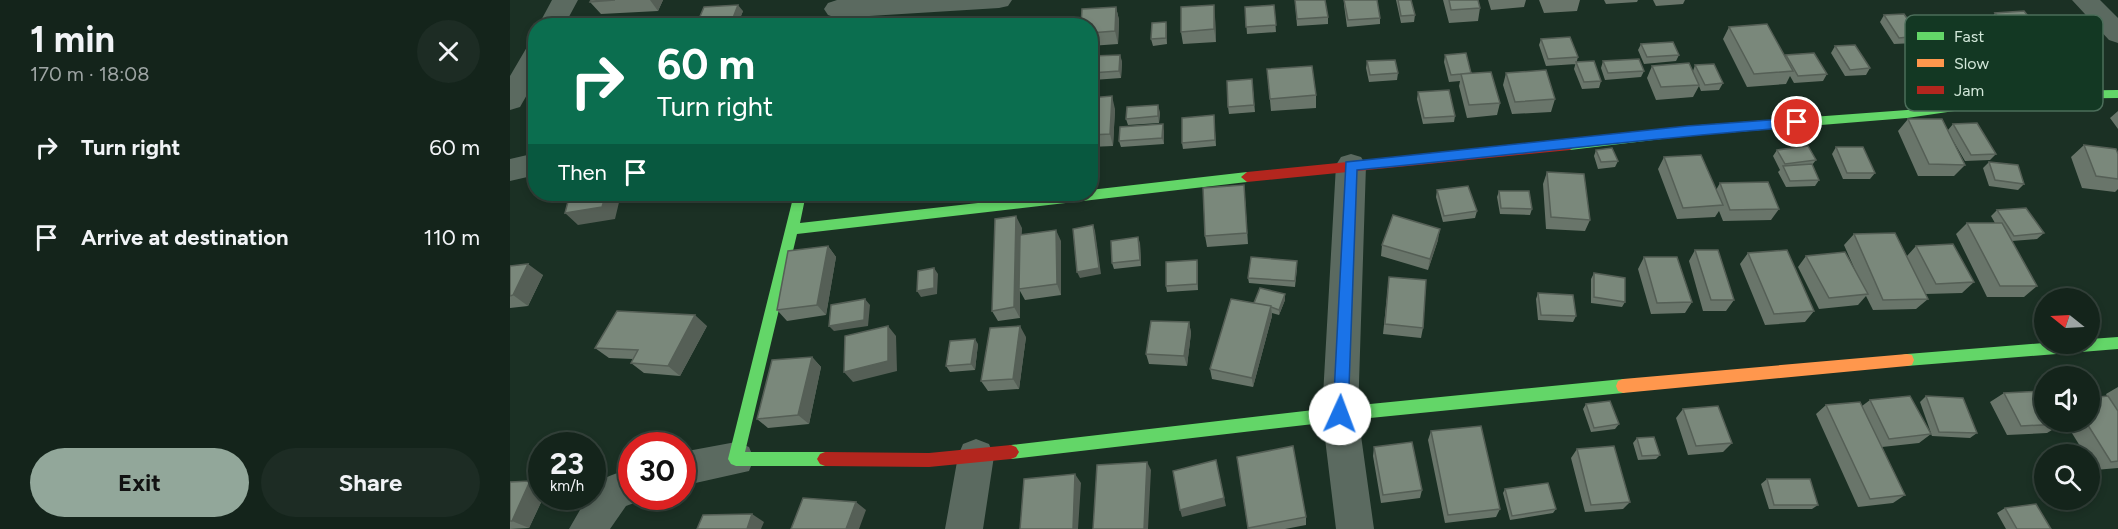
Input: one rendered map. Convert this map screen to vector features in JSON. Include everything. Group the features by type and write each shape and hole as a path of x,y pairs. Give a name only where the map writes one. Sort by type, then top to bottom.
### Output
{"street":[{"path":"555,18 565,0"},
{"path":"837,11 999,0"},
{"path":"2085,0 2100,15"},
{"path":"2103,19 2118,34"},
{"path":"510,100 528,68"},
{"path":"2103,93 2118,93"},
{"path":"1098,194 1351,165 1543,148 1687,130 1926,111"},
{"path":"1351,165 1340,414 1355,529"},
{"path":"510,170 528,166"},
{"path":"736,459 794,229 799,201"},
{"path":"794,229 1038,201"},
{"path":"696,466 736,459 929,460 976,456 1221,431 1340,414 1854,364 2118,343"},
{"path":"964,529 976,456"},
{"path":"588,529 613,493 618,491"}],"building":[{"path":"591,0 615,0 590,2"},
{"path":"1295,0 1325,0 1328,17 1297,19"},
{"path":"1344,0 1377,0 1380,18 1348,20"},
{"path":"1398,0 1411,0 1415,15 1401,16"},
{"path":"1449,0 1478,0 1480,8 1451,10"},
{"path":"738,5 733,18 699,18 704,7"},
{"path":"1214,5 1214,29 1181,32 1181,7"},
{"path":"1274,5 1276,25 1246,27 1245,7"},
{"path":"1116,7 1115,31 1098,32 1098,18 1081,18 1082,9"},
{"path":"2024,11 2027,15 1997,15 1995,13"},
{"path":"1904,14 1905,37 1899,38 1884,15"},
{"path":"1166,22 1166,38 1151,39 1152,23"},
{"path":"1767,24 1793,71 1754,74 1729,27"},
{"path":"1570,37 1578,57 1548,59 1541,39"},
{"path":"1673,42 1679,55 1647,57 1641,44"},
{"path":"1855,45 1870,68 1850,70 1835,46"},
{"path":"1466,53 1471,73 1451,75 1445,55"},
{"path":"1814,53 1827,74 1798,76 1786,55"},
{"path":"1120,55 1119,71 1098,72 1098,56"},
{"path":"1639,59 1644,71 1608,73 1603,61"},
{"path":"1395,60 1398,73 1370,75 1367,61"},
{"path":"1594,61 1601,81 1584,82 1576,62"},
{"path":"1689,63 1699,85 1661,87 1652,66"},
{"path":"1714,64 1723,83 1705,85 1695,65"},
{"path":"1312,66 1316,95 1270,99 1267,69"},
{"path":"1546,70 1555,99 1515,102 1506,73"},
{"path":"1491,72 1500,103 1469,105 1461,74"},
{"path":"1252,79 1254,105 1228,107 1227,81"},
{"path":"1449,90 1455,116 1424,118 1418,92"},
{"path":"1112,96 1110,134 1098,135 1098,97"},
{"path":"1158,105 1158,116 1126,119 1127,107"},
{"path":"1214,115 1215,140 1182,143 1182,118"},
{"path":"1908,119 1942,119 1965,165 1929,164"},
{"path":"1977,123 1996,154 1971,155 1953,124"},
{"path":"1163,124 1162,138 1119,141 1120,127"},
{"path":"2084,145 2116,149 2118,179 2096,176"},
{"path":"1808,146 1816,160 1785,164 1777,150"},
{"path":"1836,147 1863,147 1875,173 1847,173"},
{"path":"1612,148 1618,161 1601,162 1596,150"},
{"path":"1701,155 1723,205 1683,208 1664,157"},
{"path":"1989,162 2018,165 2024,184 1995,180"},
{"path":"1812,164 1819,180 1790,181 1783,166"},
{"path":"1547,172 1584,174 1590,220 1551,217"},
{"path":"1768,182 1779,209 1730,210 1720,183"},
{"path":"1244,185 1247,233 1205,236 1203,188"},
{"path":"1468,186 1477,211 1444,216 1437,190"},
{"path":"1499,191 1529,191 1532,209 1501,208"},
{"path":"568,201 604,201 602,207 565,213"},
{"path":"2026,208 2044,233 2014,236 1997,210"},
{"path":"1393,215 1440,229 1430,259 1382,245"},
{"path":"1016,216 1014,307 992,311 995,219"},
{"path":"1967,223 2002,223 2037,286 2000,286"},
{"path":"1093,225 1099,268 1077,272 1073,229"},
{"path":"1056,230 1057,284 1019,289 1020,235"},
{"path":"1895,233 1928,299 1883,300 1854,234"},
{"path":"1138,237 1140,260 1112,263 1111,241"},
{"path":"1953,244 1974,282 1936,284 1916,246"},
{"path":"828,246 817,305 777,310 788,251"},
{"path":"1695,250 1718,250 1734,300 1711,300"},
{"path":"1787,250 1814,311 1774,314 1748,253"},
{"path":"1845,252 1868,294 1829,298 1806,256"},
{"path":"1251,257 1297,261 1295,281 1248,278"},
{"path":"1644,257 1677,257 1692,302 1657,303"},
{"path":"1197,260 1197,284 1166,286 1166,262"},
{"path":"528,264 513,295 510,296 510,266"},
{"path":"934,268 934,288 917,291 918,271"},
{"path":"1594,273 1625,278 1625,302 1594,297"},
{"path":"1389,277 1426,280 1423,328 1385,324"},
{"path":"1260,288 1285,294 1279,310 1254,303"},
{"path":"1538,293 1573,295 1576,316 1541,315"},
{"path":"865,299 864,320 829,326 831,305"},
{"path":"1231,299 1271,306 1252,378 1210,369"},
{"path":"617,311 695,315 668,366 631,363 638,350 595,348"},
{"path":"1151,321 1189,322 1184,356 1146,354"},
{"path":"888,326 888,361 844,372 845,336"},
{"path":"1020,326 1013,379 981,381 990,328"},
{"path":"975,339 971,364 946,366 950,341"},
{"path":"812,357 798,415 757,419 772,360"},
{"path":"2034,392 2034,425 2021,426 2004,393"},
{"path":"1910,396 1931,434 1889,439 1870,400"},
{"path":"1926,396 1963,398 1977,433 1939,432"},
{"path":"2108,396 2118,411 2118,461 2111,462 2092,432 2100,432 2100,397"},
{"path":"1610,401 1619,424 1594,428 1586,404"},
{"path":"1860,402 1905,495 1870,499 1826,405"},
{"path":"1718,406 1732,443 1696,446 1683,409"},
{"path":"1481,426 1500,509 1448,515 1431,431"},
{"path":"1654,437 1660,455 1642,456 1637,438"},
{"path":"1412,442 1422,490 1383,495 1374,447"},
{"path":"1293,446 1306,517 1248,528 1237,457"},
{"path":"1614,446 1630,502 1591,505 1577,449"},
{"path":"1216,460 1224,498 1180,510 1173,471"},
{"path":"1147,462 1144,529 1093,529 1097,465"},
{"path":"1075,474 1073,529 1020,529 1024,479"},
{"path":"1767,479 1810,479 1818,505 1774,505"},
{"path":"528,481 512,521 510,521 510,482"},
{"path":"1548,483 1556,509 1512,516 1505,489"},
{"path":"803,498 856,502 846,529 791,529"},
{"path":"2034,504 2034,510 2040,510 2051,529 2017,529 2005,508"},
{"path":"752,514 747,529 697,529 703,515"}],"traffic: fast":[{"path":"2103,94 2118,94"},
{"path":"1570,145 1687,131 1927,111"},
{"path":"1098,194 1247,177"},
{"path":"798,201 736,459 825,459"},
{"path":"794,229 1038,201"},
{"path":"1907,360 2118,343"},
{"path":"1011,452 1340,414 1623,386"}],"traffic: slow":[{"path":"1623,386 1907,360"}],"traffic: jam":[{"path":"1247,177 1570,145"},
{"path":"825,459 929,460 1011,452"}],"route":[{"path":"1340,414 1351,165 1543,148 1687,130 1797,122"}]}
